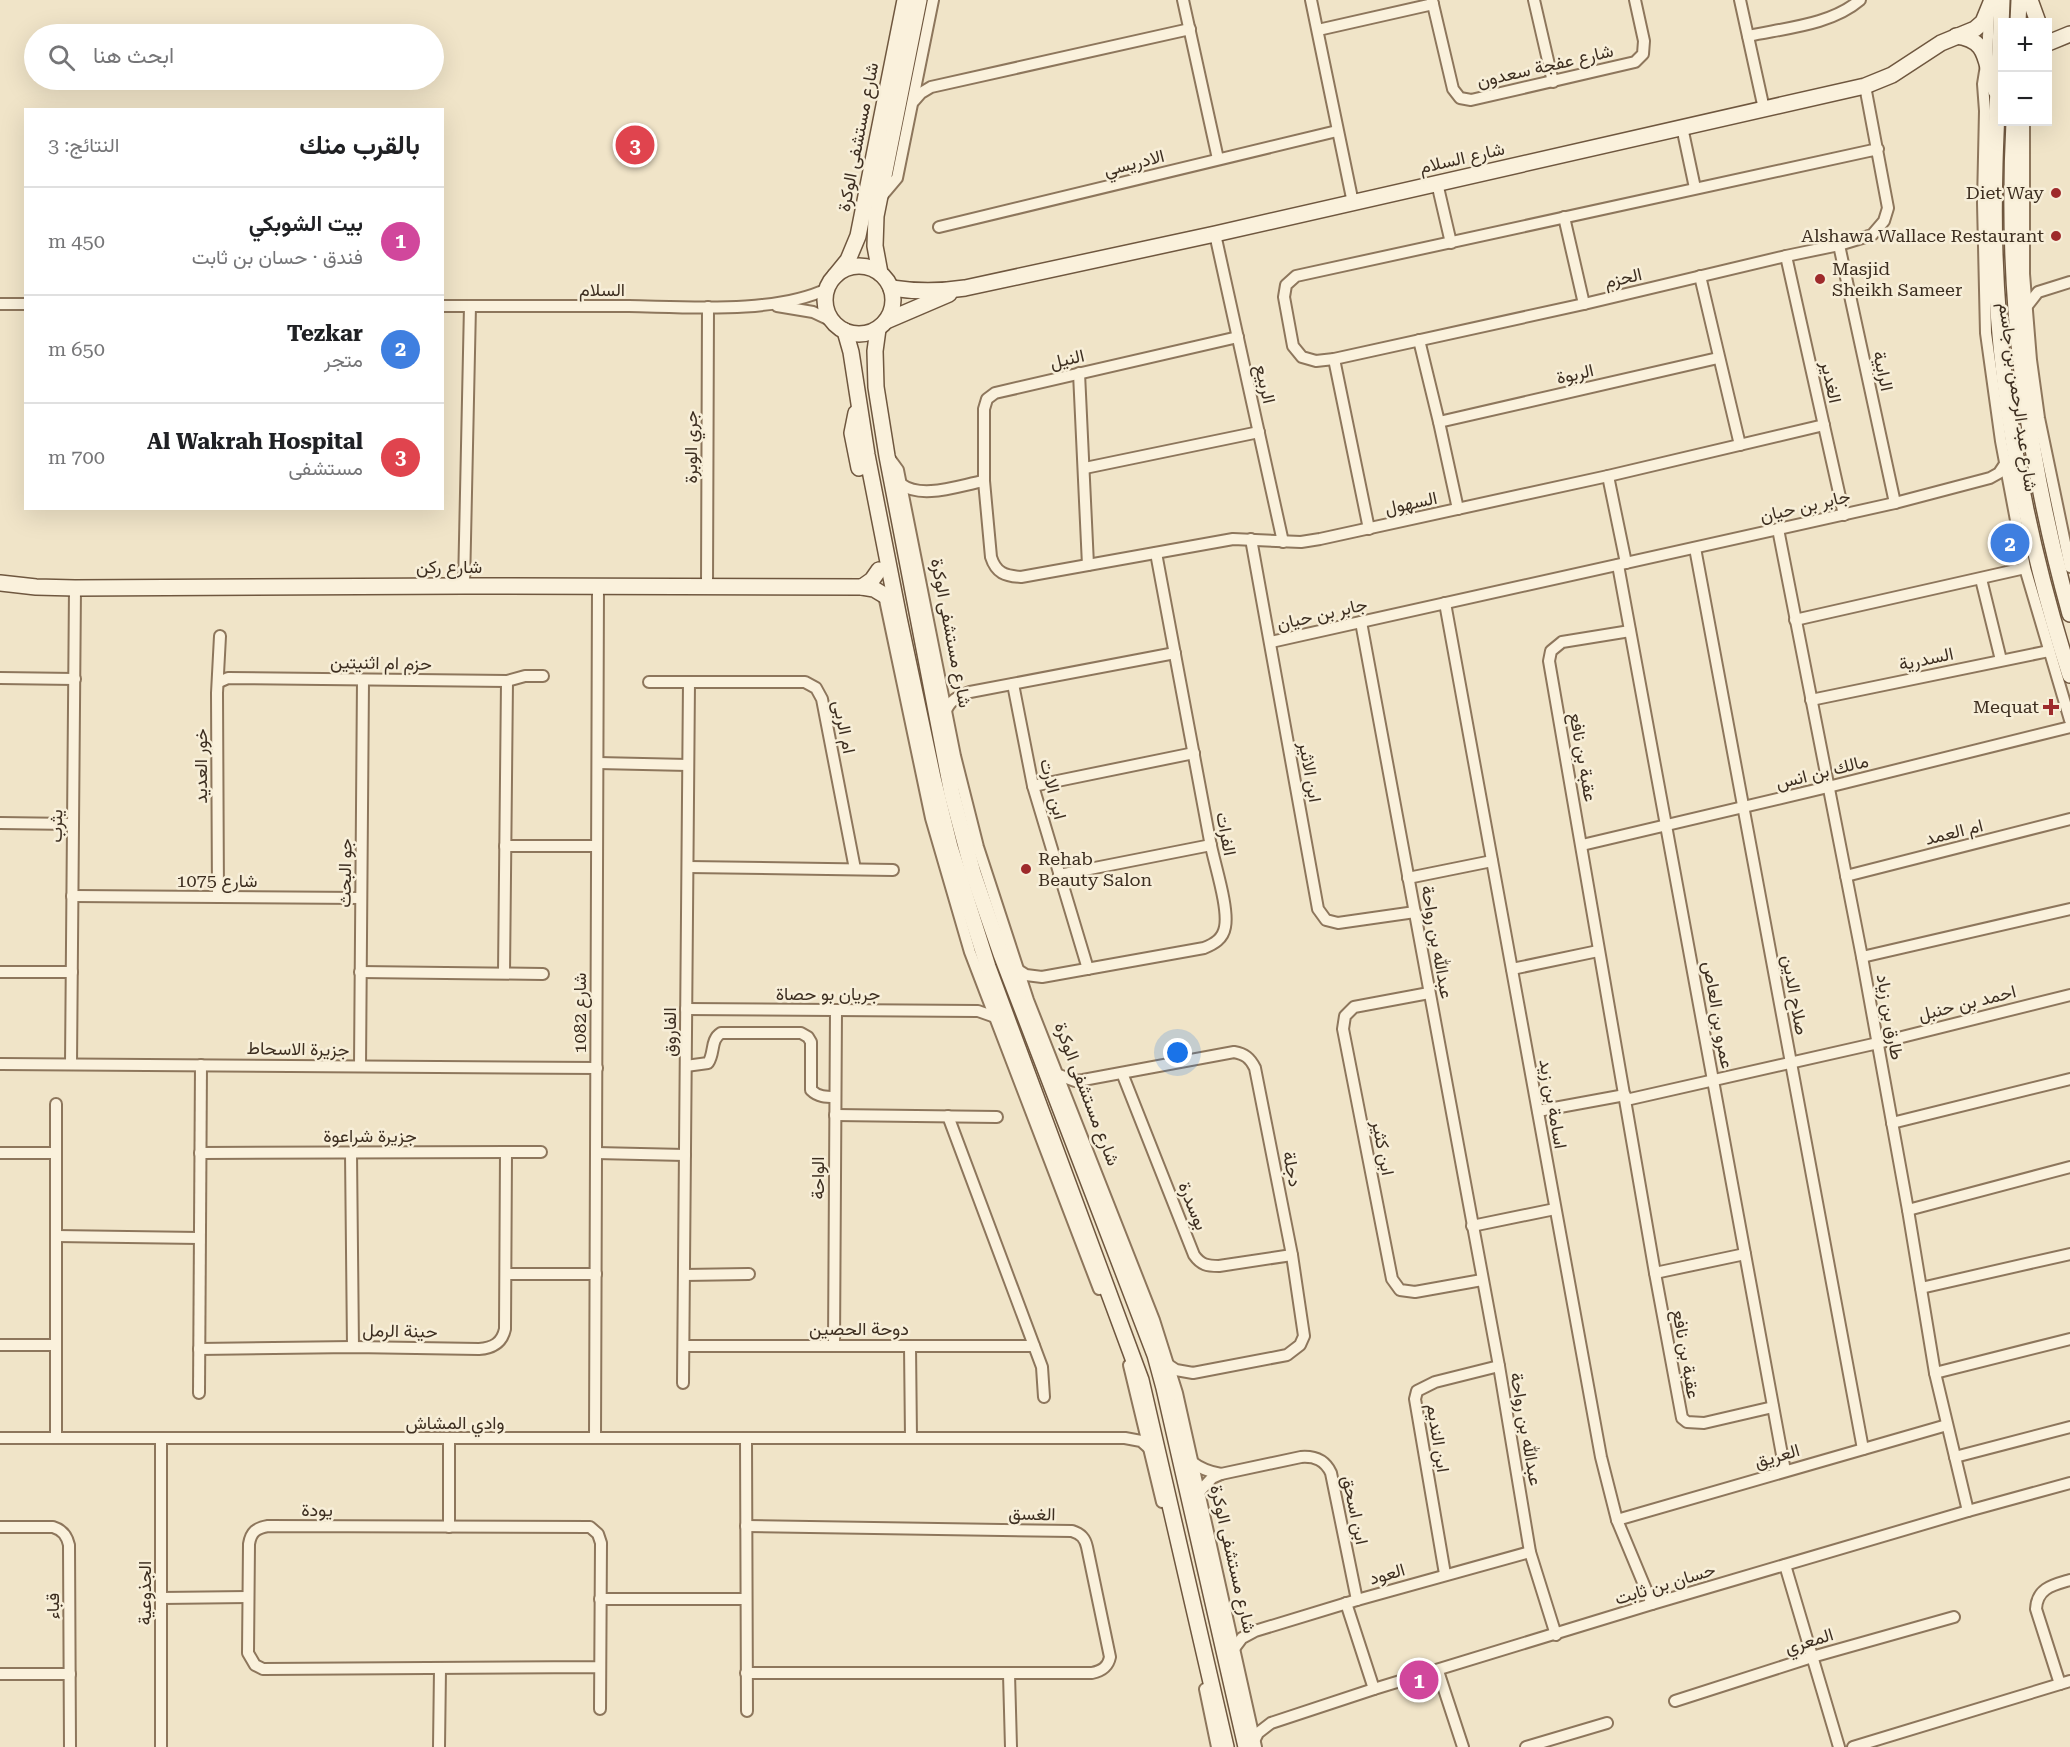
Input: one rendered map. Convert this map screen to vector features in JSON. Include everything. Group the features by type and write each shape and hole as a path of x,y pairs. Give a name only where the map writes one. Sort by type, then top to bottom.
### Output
{"street":[{"name":"شارع مستشفى الوكرة","path":"831,282 848,260 858,236 905,0"},
{"name":"شارع مستشفى الوكرة","path":"880,273 875,246 876,216 920,0"},
{"name":"شارع مستشفى الوكرة","path":"879,199 897,178 933,0"},
{"path":"1184,0 1218,159"},
{"path":"1311,0 1353,202"},
{"path":"1534,0 1553,82"},
{"name":"شارع عفجة سعدون","path":"1318,30 1432,2 1452,89 1460,98 1471,100 1635,62 1642,54 1644,41 1635,0"},
{"path":"1740,0 1764,109"},
{"path":"1748,36 1820,21 1860,0"},
{"name":"شارع عبد الرحمن بن جاسم","path":"2000,72 2002,0"},
{"name":"شارع عبد الرحمن بن جاسم","path":"1989,3 1987,59 1983,84 1985,111 1984,310 2001,441 2025,568 2070,720"},
{"name":"شارع السلام","path":"891,288 940,291 964,288 1215,234 1865,86 1892,75 1941,43 1975,29 1983,22 1989,3"},
{"path":"914,101 931,87 1190,28"},
{"path":"1956,36 1976,41 1987,59 1990,77 1998,95"},
{"path":"920,62 924,73 931,81 942,85"},
{"name":"الحزم","path":"1451,243 1296,276 1286,285 1284,297 1293,346 1302,357 1316,362 1334,359 1584,304 1839,245 1872,235 1884,221 1888,208 1865,86"},
{"name":"شارع عبد الرحمن بن جاسم","path":"1998,111 1994,165 1995,255 2009,421 2038,565 2070,675"},
{"name":"شارع عبد الرحمن بن جاسم","path":"2014,126 2011,204 2015,308 2030,434 2055,560 2070,614"},
{"name":"شارع عبد الرحمن بن جاسم","path":"2024,126 2026,306 2039,418 2070,567"},
{"path":"1682,127 1695,188"},
{"name":"الادريسي","path":"939,227 1337,131"},
{"path":"1437,183 1451,243 1878,149"},
{"path":"1564,218 1584,304"},
{"name":"الربيع","path":"1215,234 1283,542"},
{"name":"الرابية","path":"1839,245 1895,503"},
{"name":"الغدير","path":"1786,256 1844,514"},
{"path":"852,267 872,268 880,273 891,288 893,305 882,325 862,334 845,331 832,321 825,300 831,282 852,267"},
{"path":"2024,274 2032,284 2043,289"},
{"path":"1700,276 1740,445"},
{"name":"السلام","path":"444,306 708,307 762,304 812,296 831,282"},
{"path":"2026,306 2033,296 2043,289 2070,282"},
{"name":"شارع السلام","path":"882,325 964,288"},
{"path":"0,304 24,304"},
{"name":"السلام","path":"762,304 813,312 832,321"},
{"path":"464,586 470,306"},
{"name":"جري الوبرة","path":"707,586 708,307"},
{"name":"شارع مستشفى الوكرة","path":"882,325 875,351 876,387 887,456 952,794 973,873 1000,954 1155,1354 1235,1697 1252,1745"},
{"path":"845,331 851,352 867,455 899,618 950,847 988,967 1134,1361 1147,1402 1218,1746"},
{"name":"النيل","path":"1001,573 994,567 991,557 984,481 984,409 987,399 995,393 1238,337"},
{"path":"1419,340 1440,422 1458,509"},
{"name":"الربوة","path":"1440,422 1718,358"},
{"path":"1334,359 1369,529"},
{"path":"1079,373 1088,565"},
{"path":"859,404 854,417 852,433 931,818 944,868 984,991 1129,1367 1200,1661 1218,1746"},
{"path":"2030,434 2039,418"},
{"path":"2001,441 2009,421"},
{"name":"السهول","path":"1001,573 1021,577 1233,539 1301,542 1608,476 1824,425"},
{"path":"1085,468 1259,432"},
{"name":"شارع مستشفى الوكرة","path":"887,456 898,470 955,756 978,847 1028,1000 1154,1320 1177,1393 1249,1714 1252,1745"},
{"name":"جابر بن حيان","path":"1271,642 1895,503 1990,478 1999,473 2005,464"},
{"path":"1608,476 1622,564"},
{"path":"1990,478 2002,482 2011,491"},
{"path":"901,484 912,490 925,492 984,481"},
{"path":"907,512 914,500 925,492"},
{"name":"طارق بن زياد","path":"1778,529 1878,1043 1935,1373 1968,1511"},
{"name":"ابن الاثير","path":"1251,539 1318,909 1326,920 1338,923 1415,912"},
{"name":"صلاح الدين","path":"1695,548 1863,1449"},
{"name":"الفرات","path":"1000,954 1026,975 1042,977 1203,948 1214,944 1222,936 1226,913 1156,553"},
{"name":"عمرو بن العاص","path":"1622,564 1630,631 1785,1471"},
{"path":"1795,620 2025,568"},
{"path":"862,587 872,580 879,570"},
{"path":"1981,579 2001,660"},
{"name":"شارع ركن","path":"0,583 36,588"},
{"name":"شارع ركن","path":"0,590 707,586 862,587 874,589 884,595"},
{"name":"شارع 1082","path":"595,1438 598,587"},
{"name":"يثرب","path":"71,1064 75,588"},
{"path":"884,595 899,618"},
{"name":"اسامة بن زيد","path":"1445,603 1601,1457 1617,1520 1652,1604"},
{"name":"عبدالله بن رواحة","path":"1361,622 1499,1366 1530,1552 1556,1635"},
{"name":"عقبة بن نافع","path":"1630,631 1562,642 1551,651 1549,661 1655,1273 1682,1418 1687,1422 1704,1423 1773,1407"},
{"name":"خور العديد","path":"218,897 217,693 220,636"},
{"name":"السدرية","path":"1811,699 2049,651"},
{"path":"939,727 952,701 970,692 1175,653"},
{"name":"حزم ام اثنيتين","path":"219,682 228,678 507,681 525,676 543,676"},
{"path":"0,678 75,679"},
{"name":"جو البحث","path":"360,1066 363,680"},
{"path":"504,973 507,681"},
{"name":"ام الربى","path":"649,682 805,682 816,688 822,699 855,869"},
{"name":"الفاروق","path":"683,1383 689,682"},
{"name":"ابن الارت","path":"1013,684 1033,786 1088,969"},
{"path":"941,685 970,692"},
{"name":"مالك بن انس","path":"1582,845 1828,788 2070,728"},
{"path":"1033,786 1194,753"},
{"path":"598,763 688,765"},
{"name":"ام العمد","path":"1846,876 2070,819"},
{"path":"0,824 73,824"},
{"path":"1059,875 1211,845"},
{"path":"505,846 597,846"},
{"name":"عبدالله بن رواحة","path":"1408,878 1492,861"},
{"path":"688,867 893,870"},
{"name":"شارع 1075","path":"72,896 140,902 218,897 361,898"},
{"path":"1862,957 2070,909"},
{"path":"1512,969 1599,951"},
{"path":"969,1011 977,1007 983,999 988,967"},
{"path":"0,972 72,972"},
{"path":"360,972 543,974"},
{"path":"1028,1000 1031,990 1042,977"},
{"name":"ابن كثير","path":"1429,993 1354,1007 1345,1016 1343,1029 1392,1279 1400,1290 1415,1292 1482,1280"},
{"name":"احمد بن حنبل","path":"1538,1111 1713,1081 2070,995"},
{"name":"جريان بو حصاة","path":"686,1010 969,1011 987,1013 995,1017"},
{"name":"الواحة","path":"834,1346 836,1010"},
{"path":"686,1066 708,1062 712,1057 716,1036 721,1033 801,1033 808,1037 810,1042 811,1090 815,1094 835,1097"},
{"name":"دجلة","path":"1059,1075 1066,1079 1083,1080 1234,1052 1244,1054 1255,1068 1292,1255 1304,1336 1300,1345 1287,1354 1193,1373 1185,1373 1169,1366 1155,1354"},
{"name":"جزيرة الاسحاط","path":"0,1064 597,1068"},
{"path":"199,1393 201,1065"},
{"name":"بوسدرة","path":"1122,1073 1198,1261 1209,1266 1219,1266 1292,1255"},
{"path":"1892,1123 2070,1079"},
{"path":"1070,1102 1076,1086 1083,1080"},
{"path":"56,1104 56,1438"},
{"path":"835,1115 997,1117"},
{"path":"948,1116 1042,1367 1044,1397"},
{"name":"حينة الرمل","path":"351,1153 353,1347 479,1349 492,1347 501,1339 505,1329 506,1152"},
{"name":"جزيرة شراعوة","path":"200,1153 541,1152"},
{"path":"0,1153 56,1153"},
{"path":"596,1153 685,1155"},
{"path":"1908,1210 2070,1167"},
{"path":"1472,1226 1555,1209"},
{"path":"56,1236 199,1238"},
{"path":"1655,1273 1745,1254"},
{"path":"1921,1288 2070,1254"},
{"path":"506,1274 596,1274"},
{"path":"684,1275 749,1274"},
{"path":"1935,1373 2070,1339"},
{"path":"0,1345 56,1345"},
{"name":"دوحة الحصين","path":"684,1346 1034,1346"},
{"path":"910,1346 910,1438"},
{"path":"199,1348 353,1347"},
{"name":"ابن النديم","path":"1445,1574 1415,1399 1417,1391 1435,1382 1499,1366"},
{"path":"1171,1417 1177,1393 1193,1373"},
{"path":"1125,1438 1138,1429 1147,1402"},
{"name":"العريق","path":"1617,1520 1947,1425"},
{"path":"1955,1457 2070,1427"},
{"name":"وادي المشاش","path":"0,1438 449,1440 1125,1438 1141,1441 1148,1446"},
{"name":"الجذوعية","path":"161,1438 161,1747"},
{"path":"746,1438 747,1711"},
{"path":"449,1440 449,1527"},
{"path":"1148,1446 1162,1466"},
{"name":"ابن اسحق","path":"1198,1492 1212,1478 1221,1474 1281,1459 1310,1456 1324,1462 1331,1473 1352,1601 1374,1689"},
{"path":"1192,1462 1210,1473 1221,1474"},
{"name":"حسان بن ثابت","path":"1252,1745 1258,1733 1271,1723 1374,1689 1652,1604 2070,1483"},
{"name":"الغسق","path":"746,1526 1072,1531 1078,1533 1083,1536 1087,1547 1110,1648 1108,1664 1098,1672 1092,1673 746,1673"},
{"name":"قباء","path":"0,1527 53,1527 59,1528 67,1536 69,1545 69,1747"},
{"name":"يودة","path":"600,1667 263,1669 255,1665 248,1653 250,1536 260,1528 590,1527 598,1534 601,1543 600,1708"},
{"name":"العود","path":"1233,1650 1242,1638 1255,1631 1445,1574 1530,1552"},
{"path":"1785,1565 1839,1747"},
{"path":"1853,1747 2065,1682 2036,1608 2041,1592 2047,1587 2070,1580"},
{"path":"161,1598 248,1597"},
{"path":"600,1599 746,1599"},
{"name":"المعري","path":"1675,1701 1812,1657 1954,1617"},
{"path":"1228,1623 1241,1629 1255,1631"},
{"path":"439,1747 440,1669"},
{"path":"1438,1671 1463,1747"},
{"path":"0,1674 70,1674"},
{"path":"1009,1674 1011,1747"},
{"path":"1235,1697 1255,1720 1271,1723"},
{"path":"1526,1747 1607,1723"}],"place":[{"name":"Al Wakrah Hospital","path":"635,145"},
{"name":"Diet Way","path":"2056,193"},
{"name":"Alshawa Wallace Restaurant","path":"2056,236"},
{"name":"Masjid Sheikh Sameer","path":"1820,279"},
{"name":"Tezkar","path":"2010,543"},
{"name":"Mequat","path":"2051,707"},
{"name":"Rehab Beauty Salon","path":"1026,869"},
{"name":"بيت الشوبكي","path":"1419,1680"}]}
